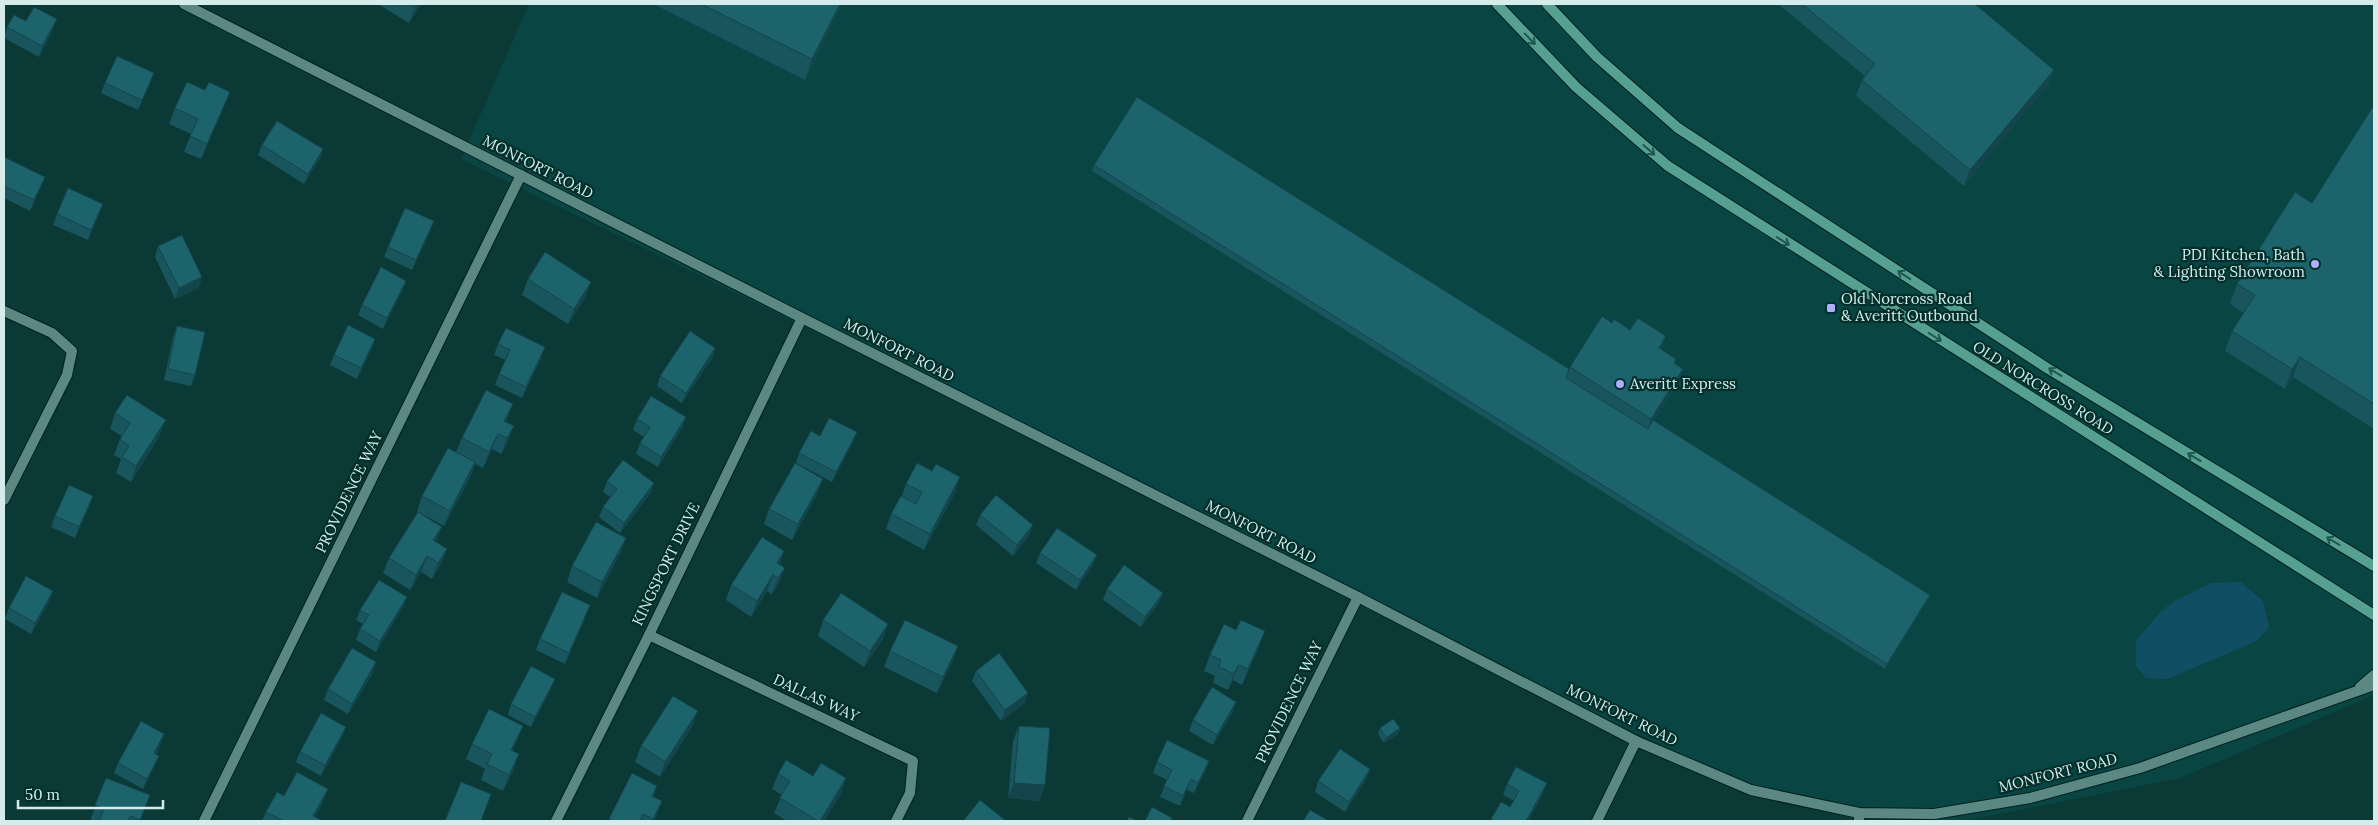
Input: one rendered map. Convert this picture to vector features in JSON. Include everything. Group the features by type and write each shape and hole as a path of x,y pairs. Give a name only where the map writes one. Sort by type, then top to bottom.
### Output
{"main road":[{"name":"OLD NORCROSS ROAD","path":"1497,4 1576,87 1668,166 2373,616"},
{"name":"OLD NORCROSS ROAD","path":"1547,4 1597,57 1678,128 2047,368 2374,566"}],"street":[{"name":"MONFORT ROAD","path":"184,4 802,318 1358,597 1636,741 1751,790 1859,817 1934,814 2030,798 2140,768 2374,685"},
{"name":"PROVIDENCE WAY","path":"204,821 520,175"},
{"path":"4,311 52,333 72,351 67,375 4,500"},
{"name":"KINGSPORT DRIVE","path":"556,821 649,635 802,318"},
{"name":"PROVIDENCE WAY","path":"1247,821 1358,597"},
{"name":"DALLAS WAY","path":"649,635 913,761 910,793 896,821"},
{"path":"2355,691 2374,675"},
{"path":"1597,821 1636,741"}],"shaded area":[{"path":"529,4 2374,4 2374,695 2180,778 1964,821 1936,821 1739,783 461,159"},
{"path":"2241,582 2263,601 2269,627 2257,641 2167,679 2146,678 2136,666 2136,641 2161,611 2175,601 2211,583"}],"building":[{"path":"701,4 840,4 812,59"},
{"path":"1802,4 1975,4 2054,70 1970,170 1862,80 1875,64"},
{"path":"34,7 57,19 42,46 7,27 14,15 26,21"},
{"path":"117,56 154,73 142,100 105,83"},
{"path":"187,82 205,90 209,82 230,92 207,144 190,136 198,119 175,108"},
{"path":"1137,97 1569,369 1566,378 1648,429 1653,420 1930,595 1887,664 1094,165"},
{"name":"PDI Kitchen, Bath & Lighting Showroom","path":"2374,105 2374,404 2300,357 2292,369 2232,331 2255,295 2237,284 2295,192 2312,203"},
{"path":"277,121 323,149 308,174 262,145"},
{"path":"4,157 45,177 34,200 4,186"},
{"path":"68,188 103,204 91,230 57,214"},
{"path":"405,208 434,221 416,260 388,247"},
{"path":"182,235 202,277 179,288 158,246"},
{"path":"545,252 591,282 574,309 528,279"},
{"path":"381,267 406,281 387,318 362,305"},
{"name":"Averitt Express","path":"1602,316 1612,323 1614,319 1630,330 1638,318 1666,336 1659,348 1676,359 1674,363 1683,369 1651,419 1570,367"},
{"path":"348,325 375,339 361,368 334,355"},
{"path":"177,326 205,332 195,375 168,369"},
{"path":"506,328 545,347 526,387 499,374 510,350 498,344"},
{"path":"690,331 715,348 686,393 660,376"},
{"path":"486,390 513,404 504,421 514,426 507,438 498,434 489,452 462,438"},
{"path":"127,395 166,420 136,466 122,457 129,446 120,439 130,423 115,413"},
{"path":"651,396 686,417 661,457 640,443 650,427 637,419"},
{"path":"829,418 857,432 836,472 799,453 811,431 820,436"},
{"path":"448,448 475,462 450,511 422,496"},
{"path":"623,460 654,483 624,523 603,507 617,489 607,481"},
{"path":"795,463 823,479 798,524 769,509"},
{"path":"917,463 932,471 936,464 960,477 930,534 891,514 901,496 916,504 922,492 906,484"},
{"path":"69,485 93,496 79,527 55,516"},
{"path":"996,495 1033,525 1017,545 980,515"},
{"path":"418,512 442,527 433,540 447,549 438,563 427,556 416,575 389,558"},
{"path":"596,522 626,538 602,582 572,566"},
{"path":"1057,528 1097,555 1080,580 1040,553"},
{"path":"762,537 784,551 777,563 785,568 778,578 773,575 757,601 731,585"},
{"path":"1124,565 1163,593 1145,617 1107,589"},
{"path":"26,576 53,591 35,623 9,608"},
{"path":"379,580 407,597 380,641 360,629 369,615 360,610"},
{"path":"562,592 590,605 569,653 540,639"},
{"path":"841,593 888,624 870,651 823,620"},
{"path":"905,620 958,646 943,677 890,651"},
{"path":"1241,620 1265,631 1248,669 1238,665 1234,674 1219,667 1221,660 1210,655 1224,624 1236,630"},
{"path":"352,648 376,662 352,704 328,689"},
{"path":"999,653 1028,693 1005,710 976,671"},
{"path":"531,666 555,679 535,717 511,704"},
{"path":"1212,687 1236,702 1217,735 1193,720"},
{"path":"673,696 698,711 665,762 641,746"},
{"path":"489,709 523,726 511,750 519,754 509,775 487,764 492,754 472,744"},
{"path":"321,713 346,727 325,765 300,752"},
{"path":"1393,719 1400,728 1386,738 1380,728"},
{"path":"141,721 164,734 154,753 159,756 147,779 118,763"},
{"path":"1019,726 1050,728 1045,785 1014,783"},
{"path":"1167,740 1209,761 1198,783 1191,779 1183,796 1164,786 1172,770 1157,762"},
{"path":"1340,749 1370,769 1349,802 1318,781"},
{"path":"786,760 813,776 821,763 846,778 820,821 780,798 790,781 778,774"},
{"path":"1516,767 1547,783 1526,821 1496,821 1491,819 1501,802 1510,807 1519,791 1507,784"},
{"path":"297,772 328,789 313,816 323,821 284,821 266,812 277,792 284,796"},
{"path":"632,773 657,786 652,796 662,801 653,819 643,814 640,821 612,821 609,819"},
{"path":"106,778 150,795 140,820 131,816 128,821 99,821 104,809 95,805"},
{"path":"461,782 491,794 481,821 445,821"},
{"path":"980,800 1006,821 963,821"},
{"path":"1152,807 1172,818 1171,821 1145,821"},
{"path":"1310,810 1329,821 1303,821"},
{"path":"1129,817 1138,821 1127,821"}],"place":[{"name":"PDI Kitchen, Bath & Lighting Showroom","path":"2315,264"},
{"name":"Old Norcross Road & Averitt Outbound","path":"1831,308"},
{"name":"Averitt Express","path":"1620,384"}]}
